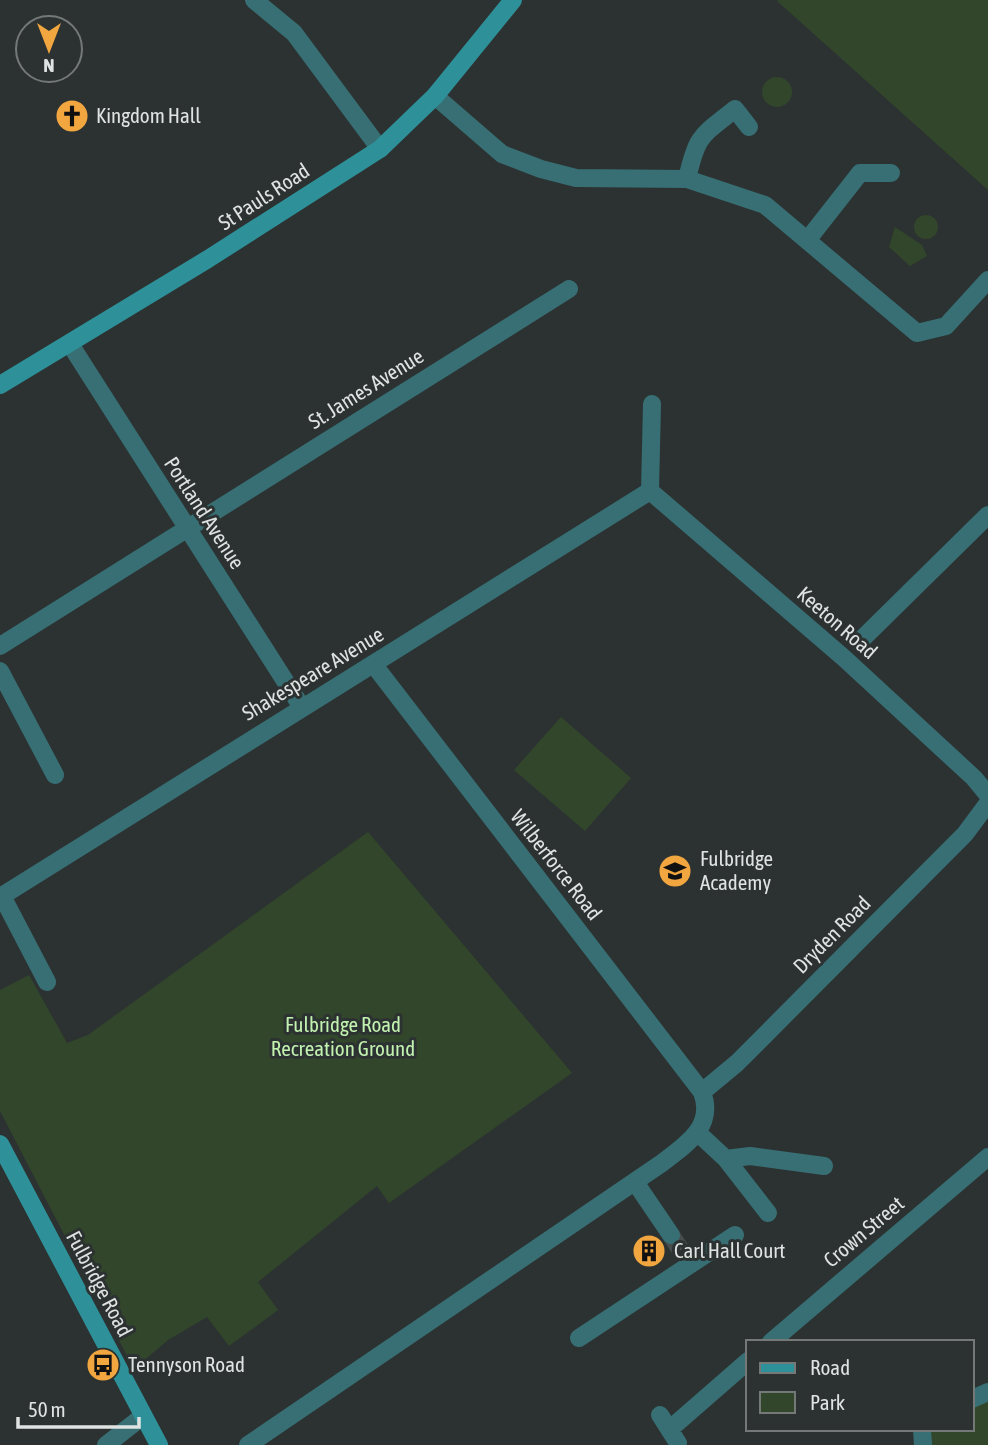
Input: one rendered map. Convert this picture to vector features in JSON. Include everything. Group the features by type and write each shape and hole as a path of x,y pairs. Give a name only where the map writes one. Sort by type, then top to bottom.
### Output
{"street":[{"path":"254,0 294,33 380,149"},
{"name":"St Pauls Road","path":"0,384 70,344 380,149 435,96 513,0"},
{"path":"435,96 502,154 541,169 576,178 687,179 765,205 809,239 916,332 946,326 988,280"},
{"path":"687,179 695,142 713,126 735,108 749,127"},
{"path":"809,239 860,173 891,173"},
{"name":"St. James Avenue","path":"0,646 569,289"},
{"name":"Portland Avenue","path":"70,344 301,706"},
{"path":"650,491 652,404"},
{"name":"Shakespeare Avenue","path":"1,896 301,706 374,665 650,491"},
{"name":"Keeton Road","path":"650,491 844,658 988,795"},
{"path":"859,642 986,520"},
{"name":"Wilberforce Road","path":"374,665 702,1091"},
{"path":"0,671 55,775"},
{"name":"Dryden Road","path":"702,1091 737,1063 965,834 988,803"},
{"path":"1,896 47,982"},
{"path":"248,1445 635,1182 698,1133 706,1113 702,1091"},
{"path":"698,1133 726,1159 768,1213"},
{"name":"Fulbridge Road","path":"0,1144 159,1445"},
{"path":"726,1159 750,1156 824,1166"},
{"name":"Crown Street","path":"773,1340 988,1157"},
{"path":"635,1182 671,1235"},
{"path":"579,1338 688,1261 735,1235"},
{"path":"670,1429 746,1363"},
{"path":"106,1445 143,1416"}],"green space":[{"path":"779,0 988,0 988,190 777,1"},
{"path":"777,77 788,81 792,92 788,103 777,107 766,103 762,92 766,81"},
{"path":"926,215 935,218 938,227 935,236 926,239 917,236 914,227 917,218"},
{"path":"895,227 922,245 927,256 910,266 889,247"},
{"path":"561,717 631,778 585,831 514,770"},
{"name":"Fulbridge Road Recreation Ground","path":"368,832 572,1073 389,1203 377,1186 258,1282 278,1310 229,1346 207,1317 168,1340 134,1369 0,1111 0,990 29,975 67,1043 88,1035"},
{"path":"988,1397 988,1445 929,1445 928,1431 974,1431 974,1402"}],"tunnel":[{"path":"671,1235 685,1257"}],"place":[{"name":"Kingdom Hall","path":"72,116"},
{"name":"Fulbridge Academy","path":"675,871"},
{"name":"Carl Hall Court","path":"649,1251"},
{"name":"Tennyson Road","path":"103,1365"}]}
